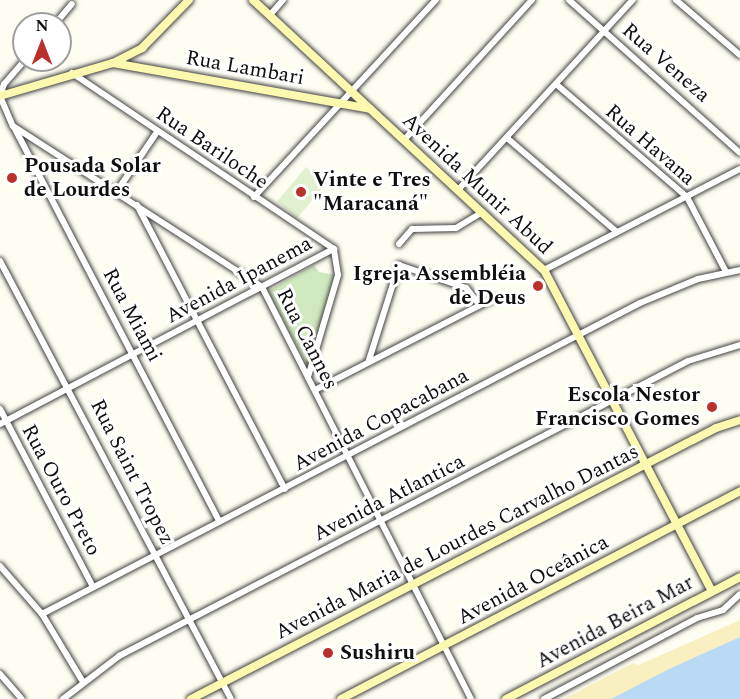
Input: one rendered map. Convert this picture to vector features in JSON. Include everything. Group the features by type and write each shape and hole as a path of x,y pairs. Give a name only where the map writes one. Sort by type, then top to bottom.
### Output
{"street":[{"path":"0,96 72,72 113,63 142,48 189,0"},
{"name":"Avenida Munir Abud","path":"253,0 543,270 712,591"},
{"path":"270,15 283,0"},
{"path":"255,197 436,0"},
{"path":"404,140 532,0"},
{"name":"Rua Veneza","path":"569,0 740,153"},
{"path":"458,190 633,0"},
{"path":"676,0 740,55"},
{"path":"65,12 72,4"},
{"name":"Rua Lambari","path":"113,63 371,109"},
{"path":"13,126 0,96 4,84 14,72"},
{"name":"Rua Bariloche","path":"72,72 157,132 334,249"},
{"name":"Rua Havana","path":"556,84 687,197 726,272"},
{"name":"Rua Cannes","path":"13,126 136,203 262,287 471,699"},
{"name":"Rua Miami","path":"13,126 219,520"},
{"path":"117,191 157,132"},
{"path":"507,138 617,232"},
{"path":"543,270 740,169"},
{"path":"136,203 285,489"},
{"path":"399,244 412,229 456,228 483,212"},
{"path":"308,376 338,275 334,249"},
{"name":"Avenida Ipanema","path":"3,422 334,249"},
{"name":"Rua Saint Tropez","path":"0,261 69,387 231,699"},
{"path":"369,360 399,266 466,288 480,305"},
{"name":"Avenida Copacabana","path":"42,614 219,520 285,489 579,335 674,288 740,270"},
{"path":"315,390 369,360 494,298"},
{"name":"Avenida Atlantica","path":"63,699 119,656 688,361 740,345"},
{"name":"Rua Ouro Preto","path":"0,409 3,422 93,587"},
{"name":"Avenida Maria de Lourdes Carvalho Dantas","path":"191,699 716,428 740,420"},
{"name":"Avenida Oceânica","path":"341,699 740,491"},
{"path":"0,566 42,614 83,682"},
{"name":"Avenida Beira Mar","path":"506,699 740,577"},
{"path":"544,699 697,618 723,610 740,594"},
{"path":"0,674 22,699"}],"green space":[{"name":"Vinte e Tres \"Maracaná\"","path":"306,167 326,184 297,218 277,201"},
{"path":"314,265 319,272 335,275 308,367 268,291"}],"sand":[{"path":"740,620 740,637 611,699 564,699 633,663 639,665"}],"water":[{"path":"740,637 740,699 611,699 669,669"}],"place":[{"name":"Pousada Solar de Lourdes","path":"12,178"},
{"name":"Vinte e Tres \"Maracaná\"","path":"301,192"},
{"name":"Igreja Assembléia de Deus","path":"538,286"},
{"name":"Escola Nestor Francisco Gomes","path":"712,407"},
{"name":"Sushiru","path":"328,653"}]}
